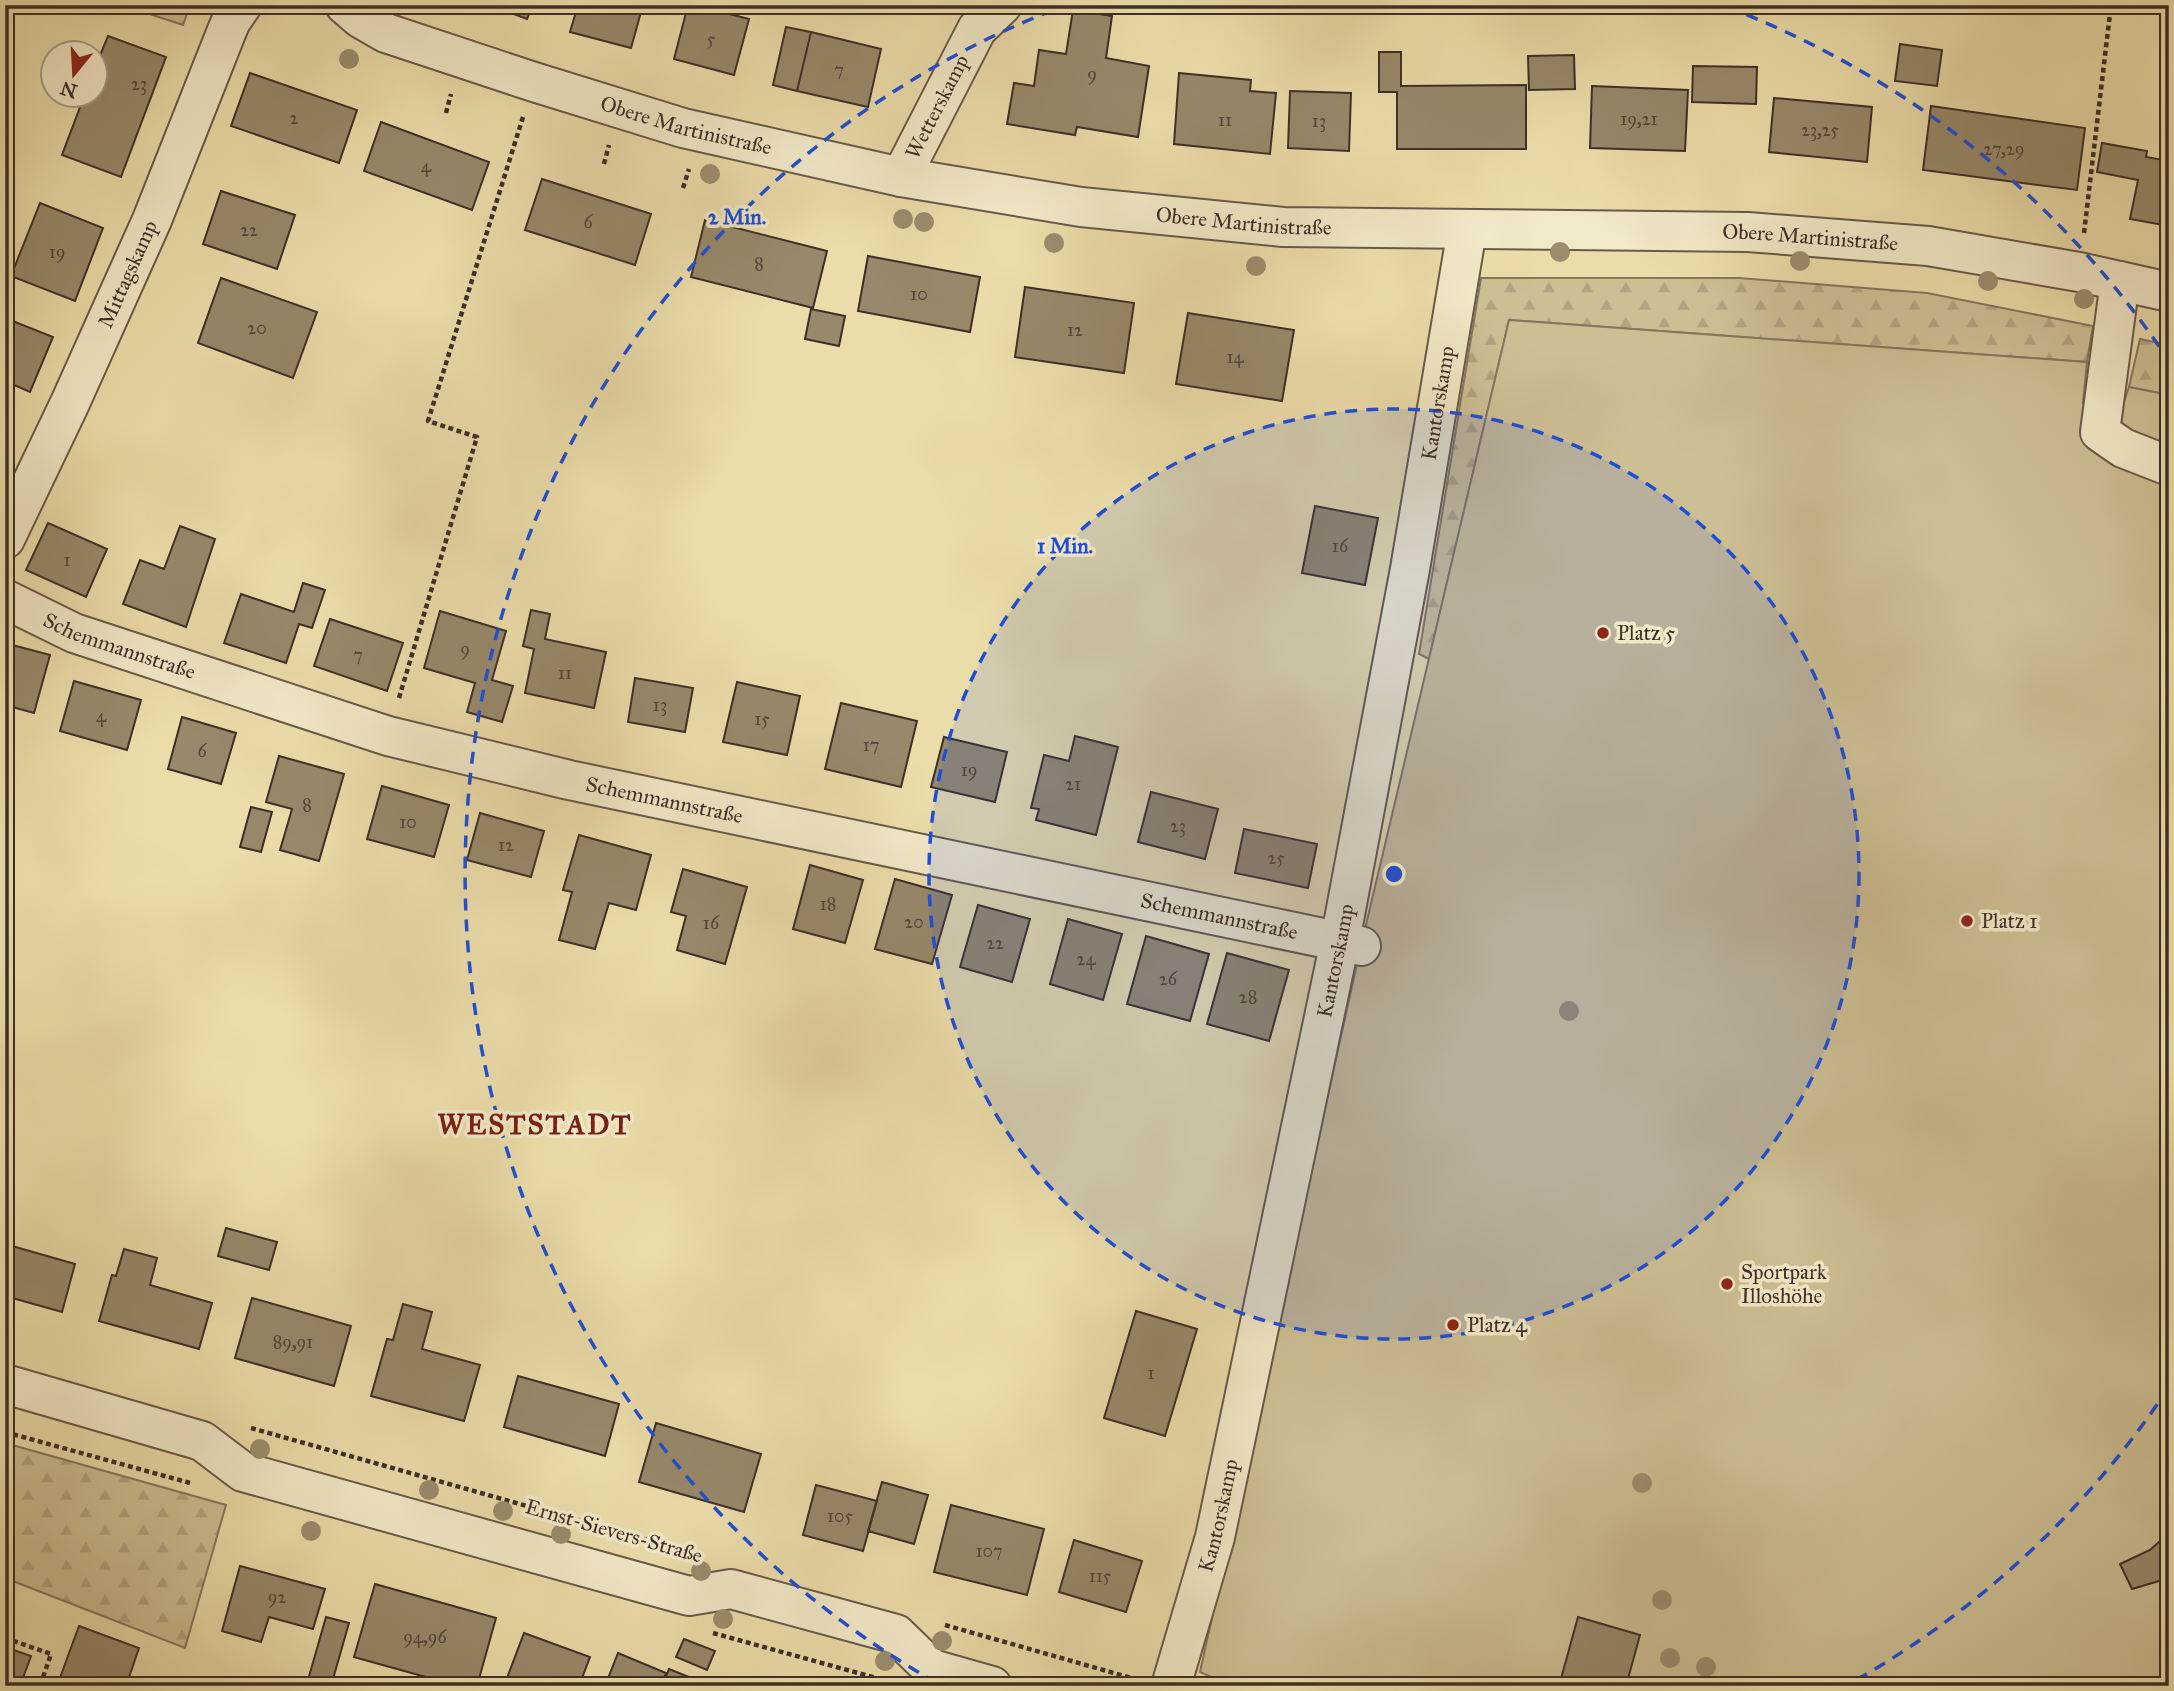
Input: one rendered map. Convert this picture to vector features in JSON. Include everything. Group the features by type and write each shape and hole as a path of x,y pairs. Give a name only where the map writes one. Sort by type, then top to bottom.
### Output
{"street":[{"name":"Mittagskamp","path":"5,539 70,403 152,220 231,21 242,5"},
{"name":"Obere Martinistraße","path":"345,5 360,18 386,33 683,128 901,177 1081,207 1283,227 1748,232 1928,246 2079,272 2169,292"},
{"name":"Wetterskamp","path":"901,177 976,29 1002,5"},
{"name":"Kantorskamp","path":"1159,1684 1216,1537 1351,943 1467,230"},
{"path":"2120,281 2100,432 2123,448 2169,466"},
{"name":"Schemmannstraße","path":"5,599 74,633 388,736 569,780 1351,943"},
{"name":"Ernst-Sievers-Straße","path":"5,1384 202,1441 243,1472 689,1596 731,1589 896,1634 910,1679 992,1686"}],"path":[{"path":"2079,272 2111,5"},
{"path":"388,736 477,437 428,421 534,82"},
{"path":"446,113 453,86"},
{"path":"604,164 612,136"},
{"path":"683,188 691,159"},
{"name":"Ernst-Sievers-Straße","path":"246,1426 648,1541"},
{"path":"5,1432 208,1488 243,1472"},
{"path":"937,1623 1159,1684"},
{"path":"704,1630 910,1679"},
{"path":"5,1638 51,1654 40,1686"}],"green space":[{"path":"122,5 190,5 183,25"},
{"path":"1481,278 1739,278 1927,293 2093,326 2087,362 1509,320 1429,659 1419,654"},
{"name":"Sportpark Illoshöhe","path":"1509,320 2087,362 2083,403 2122,408 2129,387 2169,395 2169,1686 1231,1686 1200,1672 1361,946"},
{"path":"2140,339 2169,345 2169,395 2129,387"},
{"path":"5,1443 226,1505 185,1648 5,1578"}],"building":[{"path":"490,5 533,5 527,19"},
{"path":"578,5 643,5 631,48 570,32"},
{"path":"688,5 749,19 734,75 674,59"},
{"path":"1073,10 1112,16 1106,58 1149,66 1138,137 1077,127 1075,135 1007,124 1014,83 1034,86 1039,50 1066,54"},
{"path":"786,27 811,32 797,91 773,85"},
{"path":"811,32 881,49 868,107 797,91"},
{"path":"108,36 166,57 121,177 62,155 80,108 108,108"},
{"path":"1900,44 1942,50 1937,86 1895,81"},
{"path":"1379,52 1401,52 1401,86 1526,85 1526,149 1397,149 1397,92 1379,92"},
{"path":"1574,55 1575,89 1529,90 1528,56"},
{"path":"1693,66 1757,67 1756,104 1692,102"},
{"path":"250,73 357,110 339,163 231,126"},
{"path":"1179,73 1251,80 1250,91 1276,93 1270,154 1174,144"},
{"path":"1592,86 1688,90 1685,151 1590,148"},
{"path":"1290,91 1351,93 1349,151 1288,148"},
{"path":"1774,98 1872,107 1867,162 1769,152"},
{"path":"1931,106 2085,128 2077,190 1923,170"},
{"path":"381,122 489,162 472,210 364,171"},
{"path":"2102,143 2147,151 2146,157 2169,161 2169,226 2130,219 2138,180 2097,172"},
{"path":"542,179 651,214 635,265 525,230"},
{"path":"221,191 295,215 277,269 203,244"},
{"path":"40,203 103,228 75,301 11,276"},
{"path":"705,220 827,251 813,308 691,277"},
{"path":"868,256 980,277 970,332 858,311"},
{"path":"221,278 317,312 293,378 198,343"},
{"path":"1025,287 1134,303 1124,373 1015,357"},
{"path":"811,309 845,316 839,346 805,339"},
{"path":"1188,313 1294,330 1282,401 1176,384"},
{"path":"5,318 53,337 30,392 5,381"},
{"path":"1315,506 1378,518 1365,585 1302,573"},
{"path":"48,523 107,549 86,597 26,570"},
{"path":"180,526 215,539 186,627 123,604 140,560 164,569"},
{"path":"303,583 325,590 312,628 299,624 286,663 224,643 241,594 294,612"},
{"path":"531,610 550,614 545,639 606,652 594,708 525,693 534,649 523,646"},
{"path":"440,611 506,631 492,680 513,686 502,722 467,712 475,683 424,668"},
{"path":"330,619 403,643 387,691 314,666"},
{"path":"5,643 50,655 34,713 5,705"},
{"path":"635,678 693,688 685,732 628,722"},
{"path":"74,681 141,700 127,750 60,731"},
{"path":"737,682 800,696 787,755 723,742"},
{"path":"841,703 917,721 901,787 825,769"},
{"path":"182,717 236,733 221,784 168,769"},
{"path":"1075,736 1118,747 1096,835 1036,820 1039,809 1031,808 1044,755 1069,761"},
{"path":"944,737 1007,752 995,802 931,787"},
{"path":"279,756 344,774 319,861 280,850 292,809 266,802"},
{"path":"382,786 449,805 434,857 367,839"},
{"path":"1151,792 1218,809 1205,859 1138,842"},
{"path":"251,807 272,812 261,852 240,847"},
{"path":"480,813 544,831 531,877 467,860"},
{"path":"1244,829 1317,844 1308,888 1235,873"},
{"path":"579,835 651,855 636,910 609,903 595,949 559,940 572,892 563,890"},
{"path":"810,865 863,880 845,943 793,929"},
{"path":"683,869 747,887 725,964 677,950 686,916 671,912"},
{"path":"895,879 952,895 932,964 875,949"},
{"path":"978,905 1030,919 1012,982 960,967"},
{"path":"1068,919 1122,934 1103,1000 1050,984"},
{"path":"1146,936 1209,954 1190,1021 1127,1004"},
{"path":"1227,953 1289,970 1269,1041 1207,1024"},
{"path":"226,1228 277,1242 269,1270 218,1256"},
{"path":"5,1244 75,1264 62,1312 5,1296"},
{"path":"124,1249 157,1258 150,1285 212,1303 199,1349 99,1321 112,1275 116,1276"},
{"path":"252,1298 351,1326 334,1386 235,1358"},
{"path":"403,1304 432,1312 422,1349 480,1365 464,1421 371,1396 387,1339 393,1340"},
{"path":"1136,1311 1197,1329 1165,1436 1104,1418"},
{"path":"518,1376 619,1404 605,1456 504,1427"},
{"path":"656,1423 761,1454 744,1512 639,1482"},
{"path":"882,1482 928,1495 914,1544 868,1531"},
{"path":"816,1485 877,1501 863,1551 803,1535"},
{"path":"951,1505 1044,1529 1027,1595 934,1572"},
{"path":"2169,1533 2169,1576 2132,1589 2120,1564 2150,1550"},
{"path":"1074,1540 1142,1561 1126,1612 1059,1592"},
{"path":"240,1566 325,1589 313,1629 269,1617 261,1642 222,1631"},
{"path":"375,1584 496,1618 477,1686 458,1686 354,1657"},
{"path":"326,1617 349,1623 331,1686 308,1680"},
{"path":"1578,1617 1640,1635 1626,1686 1559,1686"},
{"path":"79,1626 139,1648 126,1686 57,1686"},
{"path":"524,1633 590,1657 579,1686 504,1686"},
{"path":"684,1639 715,1651 707,1670 676,1657"},
{"path":"5,1647 31,1656 20,1686 5,1686"},
{"path":"618,1653 666,1673 661,1686 605,1686"},
{"path":"669,1669 711,1686 662,1686"}],"place":[{"name":"Platz 5","path":"1603,633"},
{"name":"Platz 1","path":"1967,921"},
{"name":"Sportpark Illoshöhe","path":"1727,1284"},
{"name":"Platz 4","path":"1453,1325"}],"district":[{"name":"WESTSTADT","path":"535,1124"}]}
